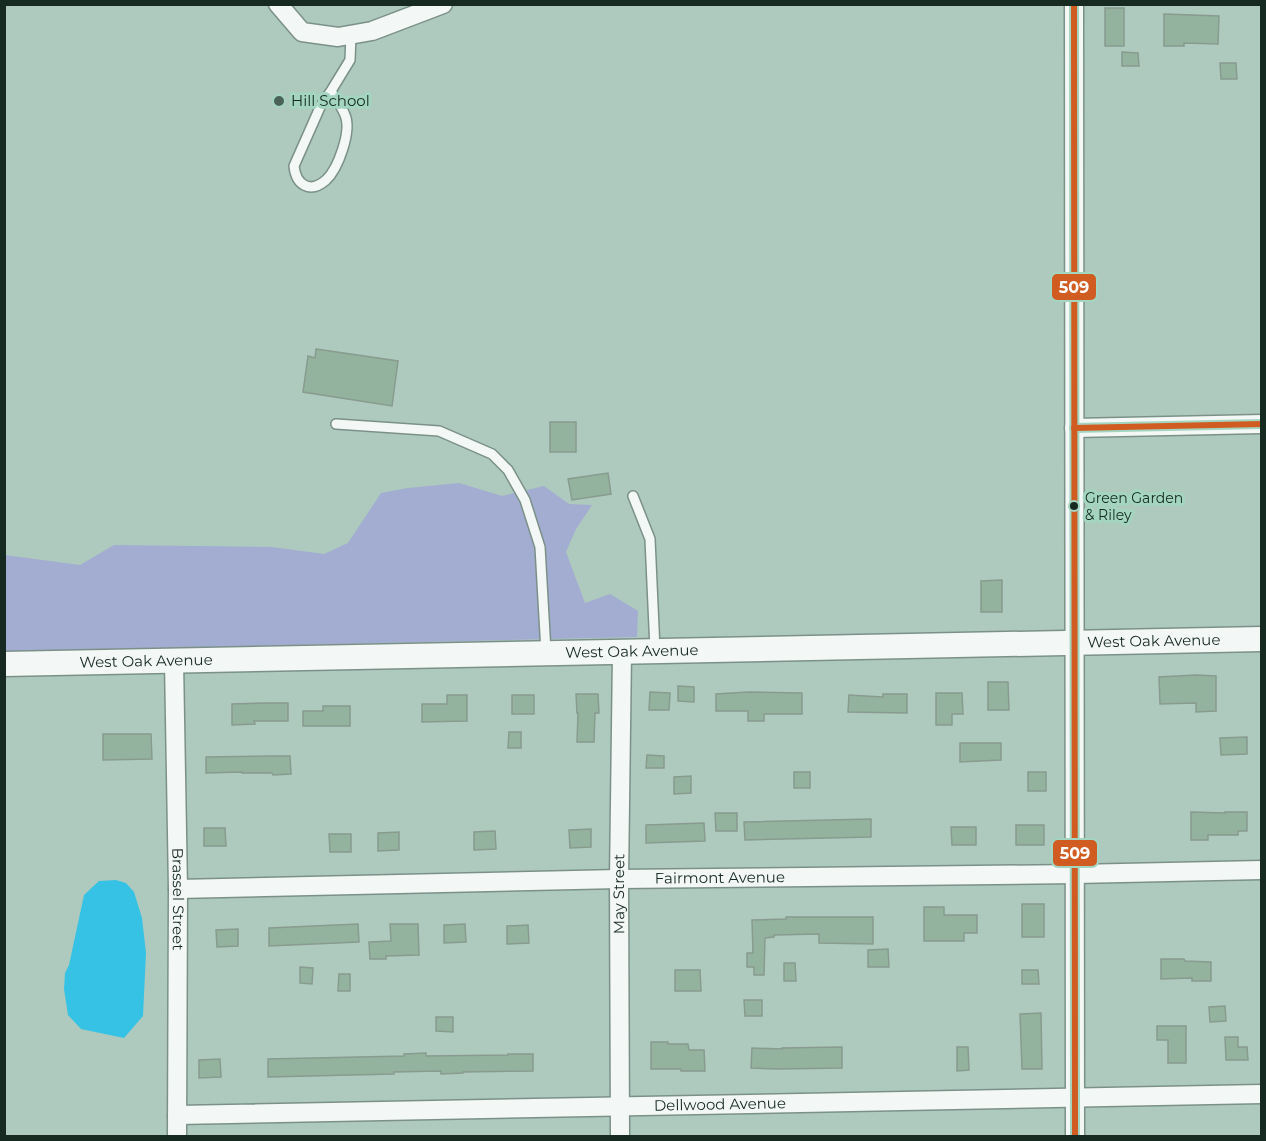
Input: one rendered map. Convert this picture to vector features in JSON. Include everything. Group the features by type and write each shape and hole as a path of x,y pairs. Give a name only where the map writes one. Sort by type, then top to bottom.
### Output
{"street":[{"path":"278,4 302,32 338,37 372,31 443,4"},
{"path":"1074,4 1075,1137"},
{"path":"1074,428 1262,424"},
{"name":"West Oak Avenue","path":"4,664 1262,639"},
{"name":"May Street","path":"620,1137 619,879 622,653"},
{"name":"Brassel Street","path":"174,661 178,889 177,1137"},
{"name":"Fairmont Avenue","path":"178,889 619,879 1262,870"},
{"name":"Dellwood Avenue","path":"177,1115 1262,1094"}],"lane":[{"path":"331,91 346,116 345,142 338,162 326,180 315,187 306,187 295,175 294,166 321,105 350,60 351,34"},
{"path":"336,424 439,431 492,454 508,470 525,500 540,547 546,654"},
{"path":"633,496 650,539 655,652"}],"shaded area":[{"path":"459,483 502,496 544,486 569,504 592,505 576,529 566,552 585,603 610,594 638,611 637,637 5,652 5,555 80,565 114,545 272,547 324,554 348,543 381,493"}],"water":[{"path":"116,880 126,883 134,892 142,918 146,953 143,1016 124,1038 81,1029 68,1015 64,989 65,973 69,965 84,895 99,881"}],"building":[{"path":"1105,8 1124,8 1124,46 1105,46"},
{"path":"1164,14 1219,16 1218,44 1184,43 1184,46 1164,46"},
{"path":"1122,52 1138,53 1139,66 1122,66"},
{"path":"1220,63 1236,63 1237,79 1221,79"},
{"path":"316,349 398,361 392,406 303,392 308,356 315,358"},
{"path":"550,422 576,422 576,452 550,452"},
{"path":"608,473 611,494 572,500 568,479"},
{"path":"1002,580 1002,612 981,612 981,581"},
{"path":"1216,676 1216,711 1196,712 1196,703 1160,704 1159,677"},
{"path":"988,682 1008,682 1009,710 988,710"},
{"path":"678,686 694,687 694,702 678,701"},
{"path":"650,692 670,693 669,710 649,710"},
{"path":"802,693 802,714 764,714 764,721 748,721 748,711 716,711 716,694"},
{"path":"936,693 962,693 963,714 952,714 952,725 936,725"},
{"path":"576,694 598,694 599,713 595,713 594,742 577,742"},
{"path":"883,694 907,694 907,713 848,712 849,695 883,697"},
{"path":"447,695 467,695 467,721 422,722 422,704 447,704"},
{"path":"512,695 534,695 534,714 512,714"},
{"path":"288,703 288,721 254,721 255,724 232,725 232,704"},
{"path":"323,706 350,706 350,726 303,726 303,711 323,711"},
{"path":"509,732 521,732 521,748 508,748"},
{"path":"103,734 151,734 152,759 103,760"},
{"path":"1247,737 1247,754 1221,755 1220,738"},
{"path":"960,743 1001,743 1001,760 960,762"},
{"path":"647,755 664,756 664,768 646,768"},
{"path":"290,756 291,774 206,773 206,757"},
{"path":"794,772 810,772 810,788 794,788"},
{"path":"1028,772 1046,772 1046,791 1028,791"},
{"path":"691,776 691,793 674,794 674,777"},
{"path":"1191,812 1247,812 1247,831 1238,831 1238,835 1208,835 1208,840 1191,840"},
{"path":"715,813 737,813 737,831 716,831"},
{"path":"871,819 871,837 745,840 744,822"},
{"path":"704,823 705,841 646,843 646,825"},
{"path":"1016,825 1044,825 1044,845 1016,845"},
{"path":"951,827 976,827 976,845 952,845"},
{"path":"204,828 225,828 226,846 204,846"},
{"path":"591,829 591,847 570,848 569,830"},
{"path":"495,831 496,849 474,850 474,832"},
{"path":"399,832 399,850 378,851 378,833"},
{"path":"329,834 351,834 351,852 330,852"},
{"path":"1022,904 1044,904 1044,937 1022,937"},
{"path":"924,907 944,907 944,915 977,915 977,933 964,933 964,941 924,941"},
{"path":"786,917 873,917 873,944 819,943 819,934 774,935 774,937 765,938 764,975 754,975 754,967 747,967 747,953 753,953 752,920 786,919"},
{"path":"358,924 359,942 269,946 269,928"},
{"path":"390,924 418,924 419,955 370,959 369,942 391,941"},
{"path":"465,924 466,942 444,943 444,925"},
{"path":"528,925 529,943 507,944 507,926"},
{"path":"238,929 238,946 217,947 216,930"},
{"path":"888,949 889,967 868,967 868,950"},
{"path":"1161,959 1211,962 1211,981 1192,981 1192,978 1161,979"},
{"path":"784,963 795,963 796,981 784,981"},
{"path":"300,967 313,968 312,984 300,983"},
{"path":"675,970 700,970 701,991 675,991"},
{"path":"1022,970 1038,970 1039,984 1022,984"},
{"path":"339,974 350,974 350,991 338,991"},
{"path":"744,1000 762,1000 762,1016 745,1016"},
{"path":"1225,1006 1226,1021 1210,1022 1209,1007"},
{"path":"1041,1013 1042,1069 1022,1069 1020,1014"},
{"path":"436,1017 453,1017 453,1032 436,1031"},
{"path":"1157,1026 1186,1026 1186,1063 1168,1063 1168,1040 1157,1040"},
{"path":"1225,1037 1238,1037 1238,1047 1247,1047 1248,1060 1226,1060"},
{"path":"651,1042 688,1044 689,1050 704,1050 705,1071 651,1069"},
{"path":"842,1047 842,1068 751,1068 752,1048"},
{"path":"957,1047 968,1047 969,1070 957,1071"},
{"path":"426,1053 426,1056 533,1054 533,1071 441,1074 441,1071 394,1072 394,1074 268,1077 268,1059 404,1056 404,1054"},
{"path":"220,1059 221,1077 199,1078 199,1060"}],"transit line":[{"name":"509","path":"1074,4 1075,1136"},
{"name":"509","path":"1074,428 1262,424"}],"place":[{"name":"Hill School","path":"279,101"},
{"name":"Green Garden & Riley","path":"1074,506"}]}
